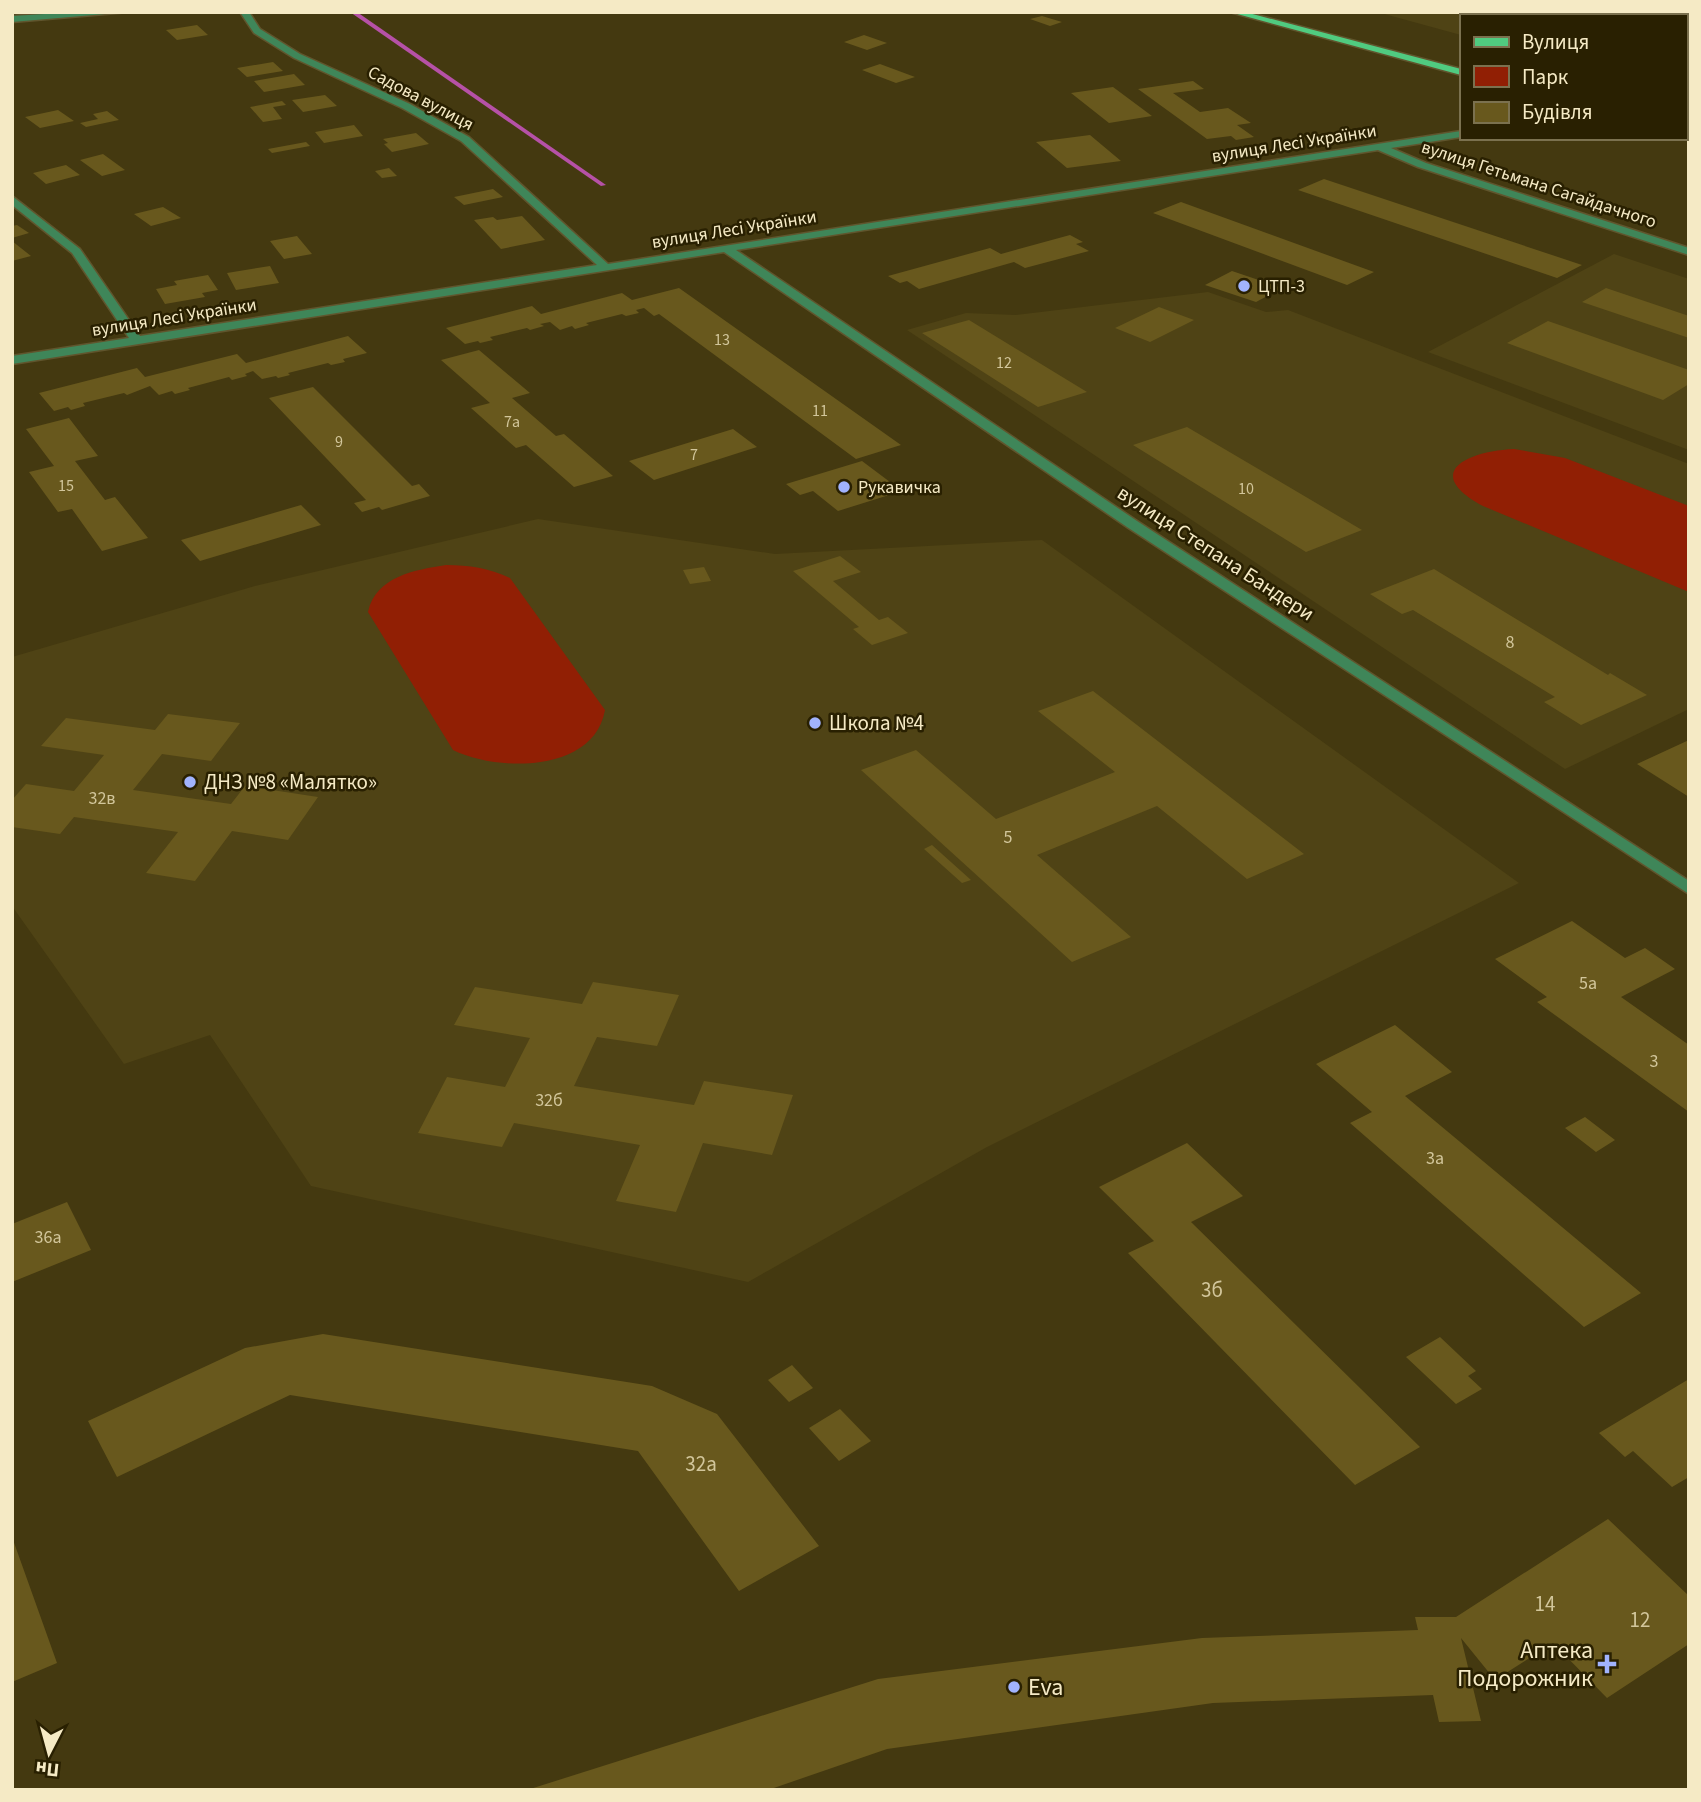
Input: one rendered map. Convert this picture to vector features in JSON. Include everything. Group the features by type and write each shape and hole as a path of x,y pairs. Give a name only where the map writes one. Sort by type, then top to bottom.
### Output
{"main road":[{"path":"1234,12 1460,72"}],"street":[{"path":"12,19 124,12"},
{"path":"230,12 244,13"},
{"name":"Садова вулиця","path":"244,13 257,31 297,56 406,106 464,139 603,265"},
{"name":"вулиця Лесі Українки","path":"12,360 134,336 1460,134"},
{"name":"вулиця Гетьмана Сагайдачного","path":"1380,147 1422,165 1689,251"},
{"path":"12,199 76,251 134,336"},
{"name":"вулиця Степана Бандери","path":"724,247 1132,524 1689,889"}],"shaded area":[{"path":"1377,12 1689,12 1689,95 1687,14 1460,14 1460,35"},
{"path":"1614,254 1689,279 1689,450 1428,352"},
{"path":"1208,292 1266,312 1288,310 1689,464 1689,709 1565,769 907,330 966,313 1015,315"},
{"path":"538,519 775,554 1042,540 1519,883 987,1147 748,1282 311,1186 210,1035 124,1064 12,906 12,657 255,586"}],"green space":[{"path":"1514,449 1565,458 1689,506 1689,592 1483,506 1464,494 1455,483 1453,474 1458,466 1468,459 1481,454"},
{"path":"446,565 479,568 510,578 605,710 597,731 583,746 564,756 542,762 518,764 494,762 453,750 368,612 372,600 388,583 422,569"}],"building":[{"path":"1042,16 1062,22 1050,26 1030,19"},
{"path":"197,25 208,35 177,40 166,30"},
{"path":"864,35 887,43 867,50 844,42"},
{"path":"273,62 283,71 247,77 237,68"},
{"path":"880,64 915,77 896,83 862,70"},
{"path":"294,74 305,85 264,92 254,81"},
{"path":"1193,81 1204,89 1173,93 1200,112 1228,108 1251,123 1237,125 1254,137 1236,140 1231,136 1207,139 1138,89"},
{"path":"1113,87 1152,116 1109,123 1071,93"},
{"path":"325,95 337,106 303,112 292,100"},
{"path":"282,101 286,105 273,107 282,119 263,122 250,107"},
{"path":"58,110 74,121 40,128 25,117"},
{"path":"107,111 119,120 86,127 80,123 98,119 93,114"},
{"path":"354,125 363,136 324,143 315,132"},
{"path":"416,133 429,144 392,152 384,144 388,143 383,139"},
{"path":"1090,135 1121,161 1067,168 1036,142"},
{"path":"306,142 310,146 272,153 268,149"},
{"path":"103,154 125,170 102,176 80,160"},
{"path":"66,165 80,175 46,184 33,173"},
{"path":"389,168 397,176 382,178 375,171"},
{"path":"1324,179 1582,265 1557,278 1298,190"},
{"path":"493,189 503,197 464,205 454,197"},
{"path":"1181,202 1374,272 1347,285 1153,213"},
{"path":"163,207 181,218 151,226 134,214"},
{"path":"522,216 545,240 501,249 474,220 493,217 497,220"},
{"path":"17,225 29,233 12,238 12,226"},
{"path":"1070,235 1083,242 1076,244 1089,251 1025,268 1014,262 919,289 907,281 900,283 888,276 990,248 1001,254"},
{"path":"297,236 312,254 284,259 270,241"},
{"path":"12,241 31,256 12,261"},
{"path":"270,266 279,283 236,290 227,273"},
{"name":"ЦТП-3","path":"1232,271 1282,288 1256,302 1205,285"},
{"path":"208,275 218,290 202,293 205,297 165,304 156,289 177,285 174,281"},
{"path":"679,288 901,445 856,459 659,314 654,316 644,308 636,310 639,313 626,316 622,314 586,323 589,325 575,329 572,326 560,330 550,322 530,330 527,328 490,337 493,340 480,343 478,341 465,344 446,328 532,306 541,314 622,293 632,300"},
{"path":"1606,288 1689,316 1689,338 1582,302"},
{"path":"1159,307 1194,320 1150,342 1115,328"},
{"path":"969,320 1087,392 1038,407 922,333"},
{"path":"1548,321 1689,370 1689,384 1663,400 1507,343"},
{"path":"348,336 367,353 343,359 345,362 331,365 328,363 278,378 276,376 262,379 253,371 245,374 247,376 232,380 229,377 175,394 172,391 159,395 150,386 127,395 124,393 83,403 85,406 71,410 68,407 54,411 39,393 137,368 145,377 237,354 246,363"},
{"path":"479,350 530,393 512,398 556,436 564,434 613,476 574,487 526,445 516,448 471,408 490,403 441,360"},
{"path":"313,387 412,486 419,484 430,496 382,510 379,507 362,512 354,503 366,500 269,398"},
{"path":"69,418 98,456 75,461 105,500 115,497 148,538 102,551 72,509 58,512 29,472 54,466 26,429"},
{"path":"1187,427 1362,530 1306,552 1133,445"},
{"path":"733,429 757,447 654,480 629,461"},
{"name":"Рукавичка","path":"862,461 902,491 838,511 813,491 800,495 786,484"},
{"path":"301,505 321,525 200,561 181,540"},
{"path":"840,556 861,572 833,581 879,620 888,617 908,633 872,645 853,629 859,627 793,571"},
{"path":"704,567 711,581 690,584 683,570"},
{"path":"1434,569 1608,675 1610,673 1647,695 1581,725 1544,702 1555,697 1413,610 1402,614 1370,594"},
{"path":"1093,691 1304,854 1247,879 1157,806 1037,855 1131,937 1072,962 861,770 916,750 996,819 1115,772 1038,711"},
{"path":"168,714 240,723 211,761 162,754 133,790 231,804 245,786 318,797 288,840 232,831 195,881 146,873 178,832 74,817 60,834 12,827 12,800 26,784 74,791 104,755 41,746 66,718 155,730"},
{"path":"1689,740 1689,797 1637,764"},
{"path":"932,845 971,880 962,883 924,849"},
{"path":"1572,921 1625,958 1645,948 1675,969 1621,997 1689,1045 1689,1112 1537,1002 1547,997 1495,959"},
{"path":"593,982 679,995 657,1046 597,1037 574,1086 694,1105 704,1081 793,1095 772,1155 703,1143 676,1212 616,1201 640,1145 514,1123 502,1147 418,1133 447,1077 505,1087 530,1038 454,1025 475,987 582,1004"},
{"path":"1395,1025 1452,1072 1405,1096 1641,1293 1584,1327 1350,1123 1372,1112 1316,1064"},
{"path":"1585,1117 1615,1140 1596,1152 1565,1128"},
{"path":"1187,1143 1243,1196 1191,1222 1420,1447 1355,1485 1128,1253 1154,1241 1099,1187"},
{"path":"67,1202 91,1250 12,1282 12,1224"},
{"path":"323,1334 652,1386 717,1414 819,1546 739,1591 638,1451 290,1395 117,1477 88,1421 245,1348"},
{"path":"1440,1337 1476,1371 1468,1376 1482,1389 1456,1404 1406,1357"},
{"path":"792,1365 813,1388 789,1402 768,1380"},
{"path":"1689,1379 1689,1477 1672,1487 1633,1451 1625,1457 1599,1433"},
{"path":"840,1409 871,1441 839,1461 809,1428"},
{"path":"1608,1519 1689,1596 1689,1644 1607,1698 1553,1643 1495,1680 1461,1638 1481,1721 1439,1722 1433,1695 1213,1703 887,1749 768,1790 527,1790 878,1679 1202,1638 1418,1630 1415,1617 1456,1617"},
{"path":"12,1537 57,1663 12,1682"}],"waterway":[{"path":"353,12 603,185"}],"place":[{"name":"ЦТП-3","path":"1244,286"},
{"name":"Рукавичка","path":"844,487"},
{"name":"Школа №4","path":"815,723"},
{"name":"ДНЗ №8 «Малятко»","path":"190,782"},
{"name":"Аптека Подорожник","path":"1607,1664"},
{"name":"Eva","path":"1014,1687"}]}
